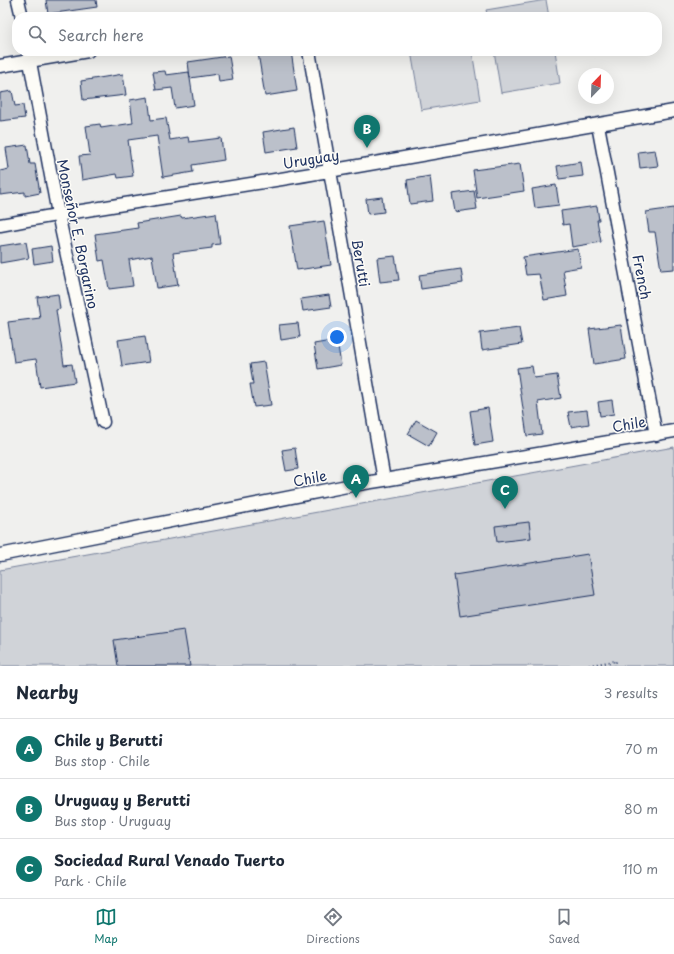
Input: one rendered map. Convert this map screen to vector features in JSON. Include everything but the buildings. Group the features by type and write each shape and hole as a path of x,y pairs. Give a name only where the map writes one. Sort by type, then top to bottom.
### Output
{"street":[{"path":"18,0 21,12"},
{"path":"0,66 29,56"},
{"name":"Monseñor E. Borgarino","path":"29,56 58,214 103,422"},
{"name":"Berutti","path":"310,56 384,480"},
{"name":"Uruguay","path":"0,225 58,214 330,171 598,125 674,110"},
{"name":"French","path":"598,125 656,435"},
{"name":"Chile","path":"0,555 352,485 674,431"}],"path":[{"path":"585,666 616,661 615,666"}],"shaded area":[{"path":"546,0 548,12 487,12 486,10"},
{"path":"412,56 473,56 480,100 421,110"},
{"path":"495,56 556,56 560,83 501,93"},
{"path":"674,447 674,666 0,666 0,570"}],"place":[{"name":"Uruguay y Berutti","path":"367,148"},
{"name":"Chile y Berutti","path":"356,498"},
{"name":"Sociedad Rural Venado Tuerto","path":"505,509"}]}
